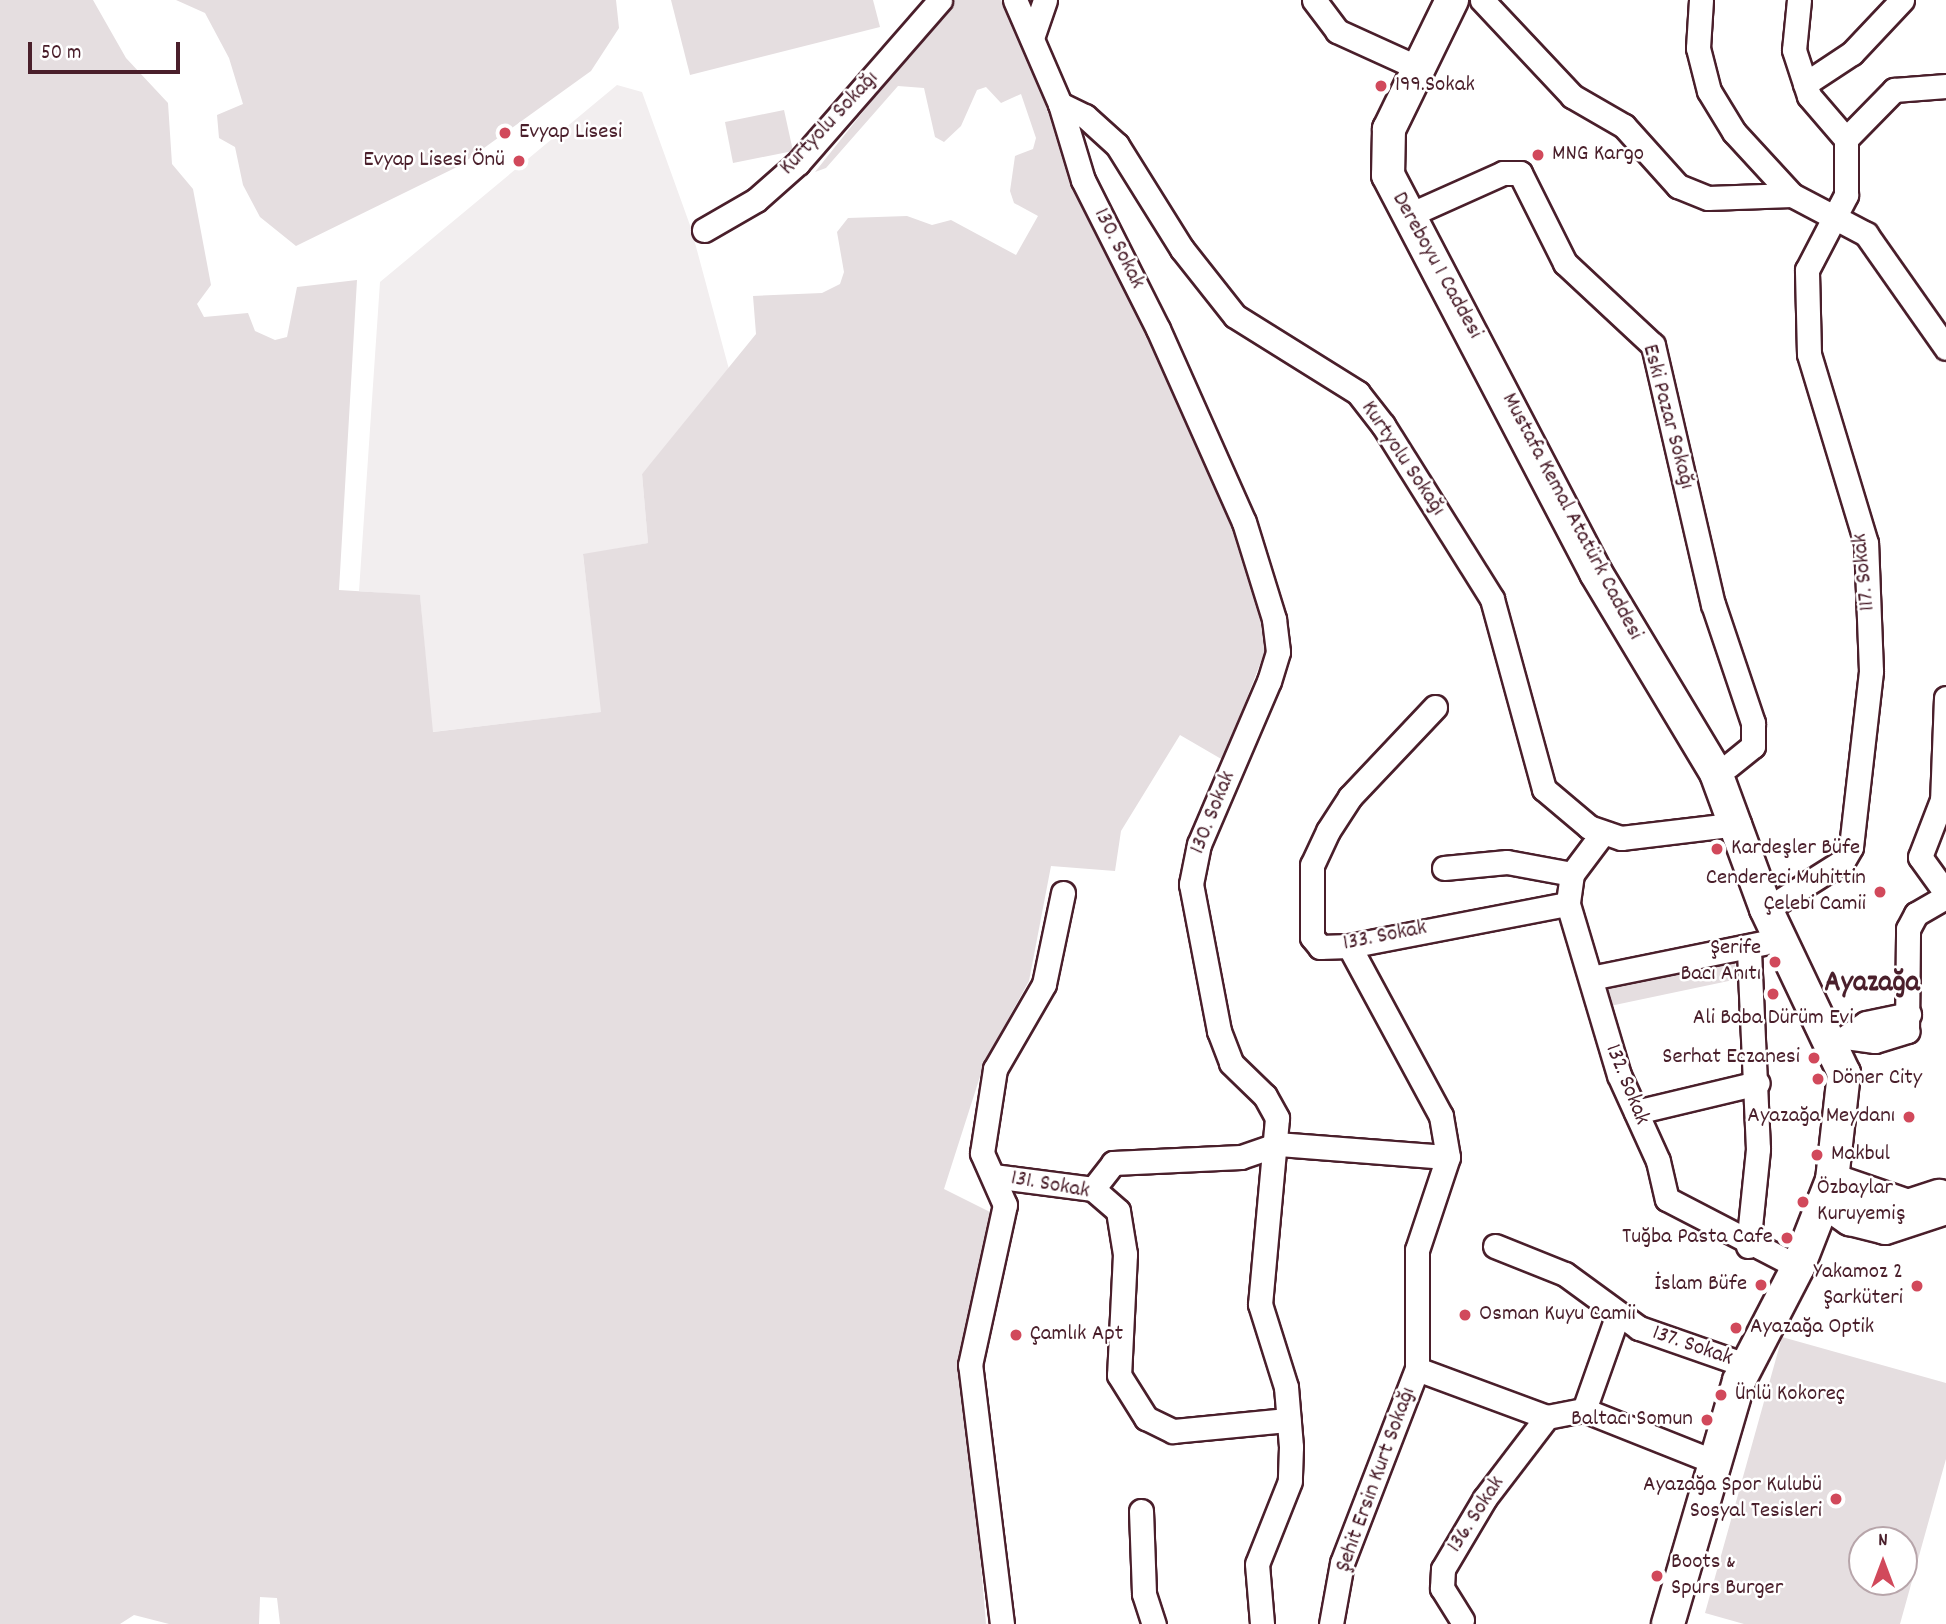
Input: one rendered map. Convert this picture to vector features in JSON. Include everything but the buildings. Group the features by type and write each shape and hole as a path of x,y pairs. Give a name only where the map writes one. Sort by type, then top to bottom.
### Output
{"street":[{"name":"Kurtyolu Sokağı","path":"704,230 756,200 798,163 940,0"},
{"path":"1015,0 1060,104"},
{"path":"1032,38 1045,0"},
{"path":"1314,0 1337,31 1416,67"},
{"name":"Dereboyu 1 Caddesi","path":"1452,0 1416,67 1384,150 1407,216 1497,375"},
{"path":"1482,0 1572,96 1624,127 1678,187 1708,198 1792,195"},
{"path":"1701,0 1698,48 1709,91 1734,132 1792,195 1837,216 1867,234 1946,348"},
{"path":"1800,0 1794,50 1805,84 1846,139 1894,90 1946,86"},
{"path":"1805,84 1852,54 1902,0"},
{"name":"Kurtyolu Sokağı","path":"1060,104 1085,116 1117,145 1182,249 1236,316 1358,393 1383,425 1492,599 1544,789 1602,834"},
{"name":"130. Sokak","path":"1060,104 1083,180 1158,329 1266,579 1278,652 1199,844 1191,884 1219,1031 1231,1063 1265,1096 1277,1118 1278,1144 1260,1304 1286,1387 1290,1481 1257,1564 1262,1624"},
{"name":"117. Sokak","path":"1770,906 1843,861 1858,822 1866,754 1871,658 1866,543 1809,354 1803,302 1807,270 1846,195 1846,139"},
{"name":"Eski Pazar Sokağı","path":"1407,216 1503,173 1520,173 1565,263 1653,345 1713,604 1752,723 1753,746 1722,770"},
{"name":"Mustafa Kemal Atatürk Caddesi","path":"1497,375 1537,447 1596,573 1722,770 1748,820 1779,937 1840,1040"},
{"path":"1840,1040 1867,1023 1909,1014 1908,929 1916,914 1946,895 1920,857 1942,800 1946,698"},
{"name":"133. Sokak","path":"1435,707 1350,797 1312,865 1312,937 1320,947 1349,946 1567,904"},
{"path":"1602,834 1621,838 1748,820"},
{"name":"132. Sokak","path":"1602,834 1572,874 1567,904 1667,1199 1748,1246 1798,1266"},
{"path":"1444,868 1507,862 1572,874"},
{"name":"131. Sokak","path":"1002,1624 970,1365 1004,1205 982,1153 995,1069 1044,984 1063,893"},
{"name":"Mustafa Kemal Atatürk Caddesi","path":"1668,1624 1712,1461 1745,1365 1798,1266 1812,1254 1834,1194 1844,1096 1840,1040 1770,906"},
{"path":"1591,978 1749,948 1779,937"},
{"name":"Şehit Ersin Kurt Sokağı","path":"1331,1624 1342,1563 1417,1369 1417,1250 1448,1157 1441,1116 1349,946"},
{"path":"1748,1246 1758,1083 1749,948"},
{"path":"1636,1112 1758,1083"},
{"path":"1093,1189 1112,1163 1241,1157 1278,1144 1448,1157"},
{"name":"131. Sokak","path":"993,1176 1093,1189 1118,1210 1125,1254 1119,1376 1146,1418 1173,1431 1288,1420"},
{"path":"1834,1194 1908,1206 1946,1192"},
{"path":"1834,1194 1885,1228 1946,1208"},
{"name":"137. Sokak","path":"1495,1246 1565,1274 1617,1317 1745,1365"},
{"path":"1584,1410 1617,1317"},
{"path":"1417,1369 1547,1417 1584,1410 1712,1461"},
{"name":"136. Sokak","path":"1462,1620 1442,1588 1443,1569 1485,1498 1547,1417"},
{"path":"1141,1510 1144,1594 1154,1624"}],"shaded area":[{"path":"0,0 93,0 126,58 168,103 172,164 193,189 211,285 197,304 204,317 248,313 255,331 275,340 287,337 297,287 357,280 339,590 420,595 433,732 601,712 583,554 648,543 642,474 756,334 753,296 822,293 840,284 844,272 837,232 848,218 907,216 932,225 951,220 1016,255 1038,216 1014,203 1010,191 1015,156 1033,149 1036,138 1021,94 1001,103 986,87 977,90 961,126 944,142 935,137 924,88 898,86 826,168 815,172 952,0 1001,0 1240,539 1255,581 1265,651 1223,760 1180,735 1121,831 1115,871 1051,866 1029,981 985,1061 944,1189 990,1212 963,1355 986,1624 280,1624 277,1598 260,1597 259,1624 169,1624 134,1615 120,1624 0,1624"},
{"path":"176,0 616,0 619,28 591,71 459,166 296,246 260,217 243,185 235,147 219,138 217,115 243,104 229,58 205,13"},
{"path":"671,0 873,0 880,27 690,75"},
{"path":"617,85 642,92 691,228 730,373 642,474 648,543 583,555 602,712 432,732 420,596 359,591 380,282"},
{"path":"784,110 793,151 733,163 725,122"},
{"path":"1734,959 1738,979 1610,1006 1606,986"},
{"name":"Ayazağa Spor Kulubü Sosyal Tesisleri","path":"1782,1337 1946,1383 1946,1459 1918,1559 1918,1526 1848,1526 1848,1596 1908,1596 1900,1624 1744,1624 1705,1613"}],"place":[{"name":"199.Sokak","path":"1381,86"},
{"name":"Evyap Lisesi","path":"505,133"},
{"name":"MNG Kargo","path":"1538,155"},
{"name":"Evyap Lisesi Önü","path":"519,161"},
{"name":"Kardeşler Büfe","path":"1717,849"},
{"name":"Cendereci Muhittin Çelebi Camii","path":"1880,892"},
{"name":"Şerife Bacı Anıtı","path":"1775,962"},
{"name":"Ali Baba Dürüm Evi","path":"1773,994"},
{"name":"Serhat Eczanesi","path":"1814,1058"},
{"name":"Döner City","path":"1818,1079"},
{"name":"Ayazağa Meydanı","path":"1909,1117"},
{"name":"Makbul","path":"1817,1155"},
{"name":"Özbaylar Kuruyemiş","path":"1803,1202"},
{"name":"Tuğba Pasta Cafe","path":"1787,1238"},
{"name":"İslam Büfe","path":"1761,1285"},
{"name":"Yakamoz 2 Şarküteri","path":"1917,1286"},
{"name":"Osman Kuyu Camii","path":"1465,1315"},
{"name":"Ayazağa Optik","path":"1736,1328"},
{"name":"Çamlık Apt","path":"1016,1335"},
{"name":"Ünlü Kokoreç","path":"1721,1395"},
{"name":"Baltacı Somun","path":"1707,1420"},
{"name":"Ayazağa Spor Kulubü Sosyal Tesisleri","path":"1836,1499"},
{"name":"Boots & Spurs Burger","path":"1657,1576"}],"district":[{"name":"Ayazağa","path":"1872,985"}]}
